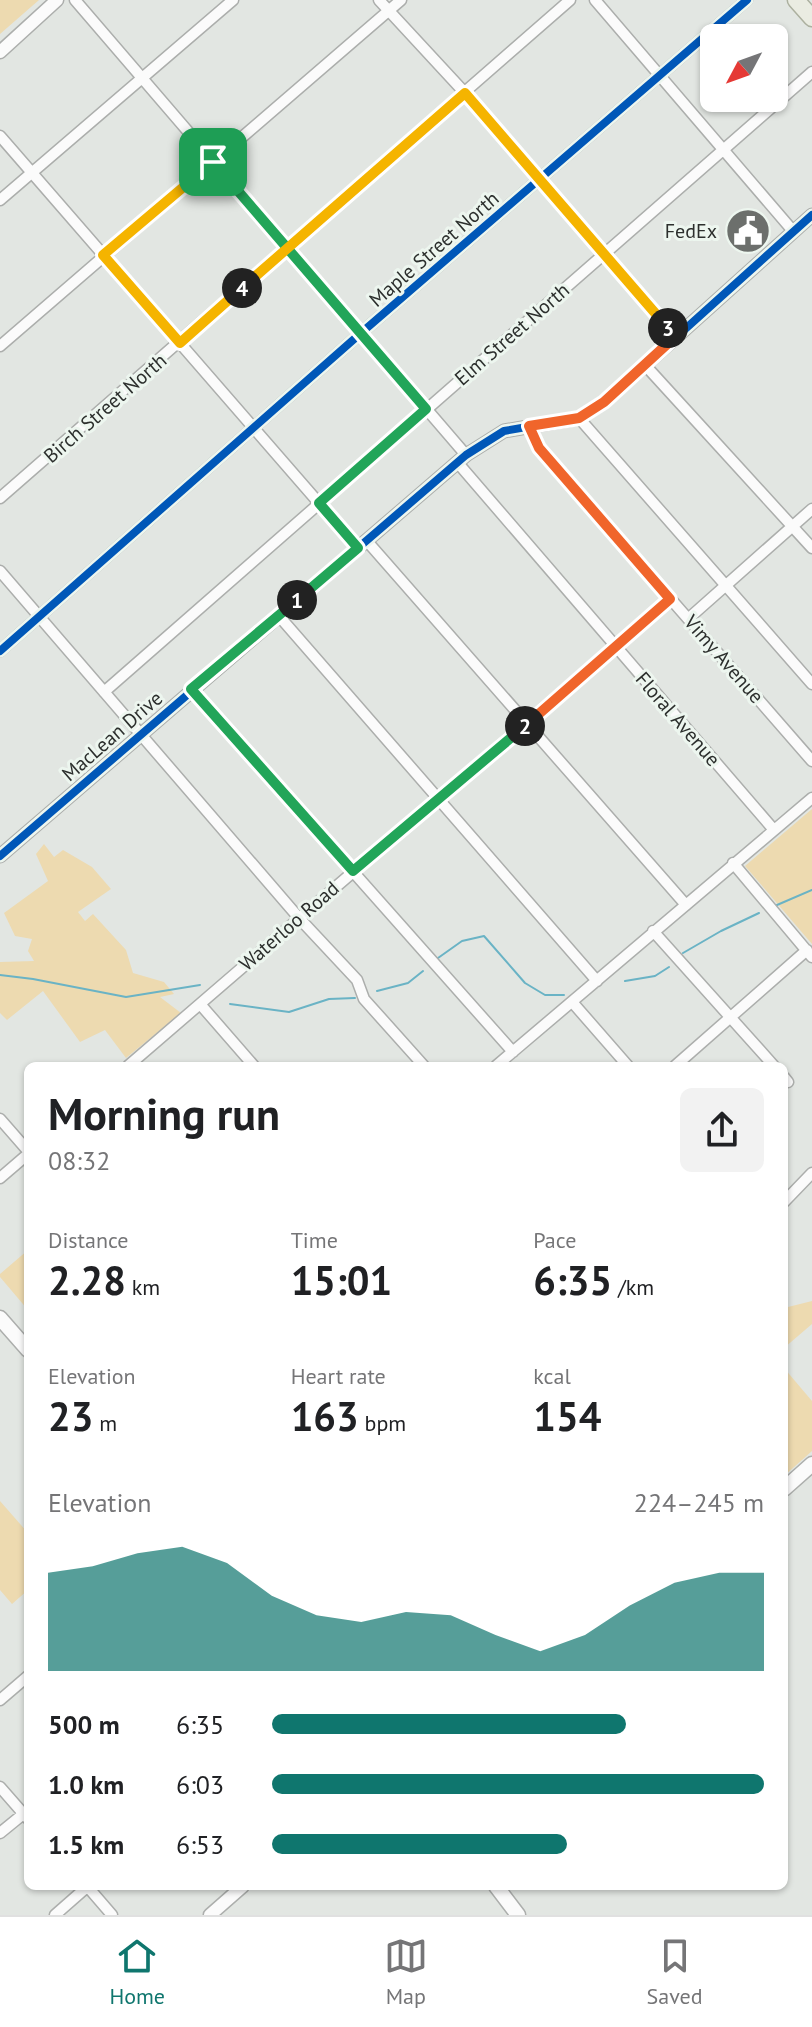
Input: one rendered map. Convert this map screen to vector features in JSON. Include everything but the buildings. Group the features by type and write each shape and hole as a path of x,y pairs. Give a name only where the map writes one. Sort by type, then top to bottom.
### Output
{"main road":[{"path":"796,0 812,18"},
{"path":"0,1318 24,1345"},
{"path":"788,1485 812,1464"},
{"path":"499,1890 518,1915"}],"street":[{"path":"0,52 57,0"},
{"name":"Floral Avenue","path":"75,0 426,409 461,458 616,647 774,830"},
{"path":"0,200 233,0"},
{"path":"379,0 465,93 676,336"},
{"path":"0,346 401,0"},
{"name":"Birch Street North","path":"0,498 570,0"},
{"path":"595,0 793,231"},
{"name":"Maple Street North","path":"0,651 361,333 747,0"},
{"name":"Elm Street North","path":"104,692 812,72"},
{"path":"0,136 319,503 362,544 686,905"},
{"path":"461,458 504,431 579,418 604,402 812,215"},
{"path":"645,365 812,548"},
{"path":"579,418 812,684"},
{"name":"Vimy Avenue","path":"529,426 539,448 812,761"},
{"name":"MacLean Drive","path":"0,856 461,458"},
{"path":"689,618 812,509"},
{"path":"0,571 299,918 357,980 364,999 420,1062"},
{"name":"Waterloo Road","path":"133,1062 670,599"},
{"path":"279,616 597,981"},
{"path":"191,689 513,1052"},
{"path":"501,1062 812,798"},
{"path":"680,1062 810,954 733,863"},
{"path":"653,931 771,1062"},
{"path":"573,1003 625,1062"},
{"path":"200,1004 251,1062"},
{"path":"0,1119 24,1147"},
{"path":"0,1178 24,1156"},
{"path":"788,1198 812,1173"},
{"path":"0,1700 24,1679"},
{"path":"0,1787 24,1812"},
{"path":"0,1833 24,1815"},
{"path":"55,1915 83,1890"},
{"path":"90,1890 112,1915"},
{"path":"210,1915 238,1890"}],"shaded area":[{"path":"0,0 39,0 0,34"},
{"path":"812,809 812,944 745,866"},
{"path":"44,844 54,857 63,850 92,867 111,889 78,912 85,921 93,914 126,950 133,973 164,982 174,994 160,997 181,1013 126,1058 105,1030 80,1042 43,991 7,1020 0,1013 0,962 34,961 28,951 32,939 15,936 4,913 48,881 36,854"},
{"path":"24,1253 24,1305 0,1277"},
{"path":"812,1301 812,1324 788,1345 788,1307"},
{"path":"788,1373 812,1401 812,1451 788,1472"},
{"path":"0,1501 24,1528 24,1594 12,1604 0,1590"}],"waterway":[{"path":"777,905 812,890"},
{"path":"683,953 759,913"},
{"path":"438,958 462,941 484,936 525,983 545,995 564,995"},
{"path":"625,981 655,976 669,967"},
{"path":"377,991 408,983 423,971"},
{"path":"0,975 126,997 200,985"},
{"path":"230,1004 289,1012 329,999 355,998"}],"cycle path":[{"path":"0,651 361,333 747,0"},
{"path":"0,856 466,455 504,431 579,418 604,402 812,215"}],"place":[{"name":"FedEx","path":"748,231"}],"route":[{"path":"213,162 103,255 180,343 288,248 465,93 676,336 604,402 579,418 529,426 539,448 670,599 353,871 191,689 358,548 319,503 426,409 288,248 213,162"}]}
